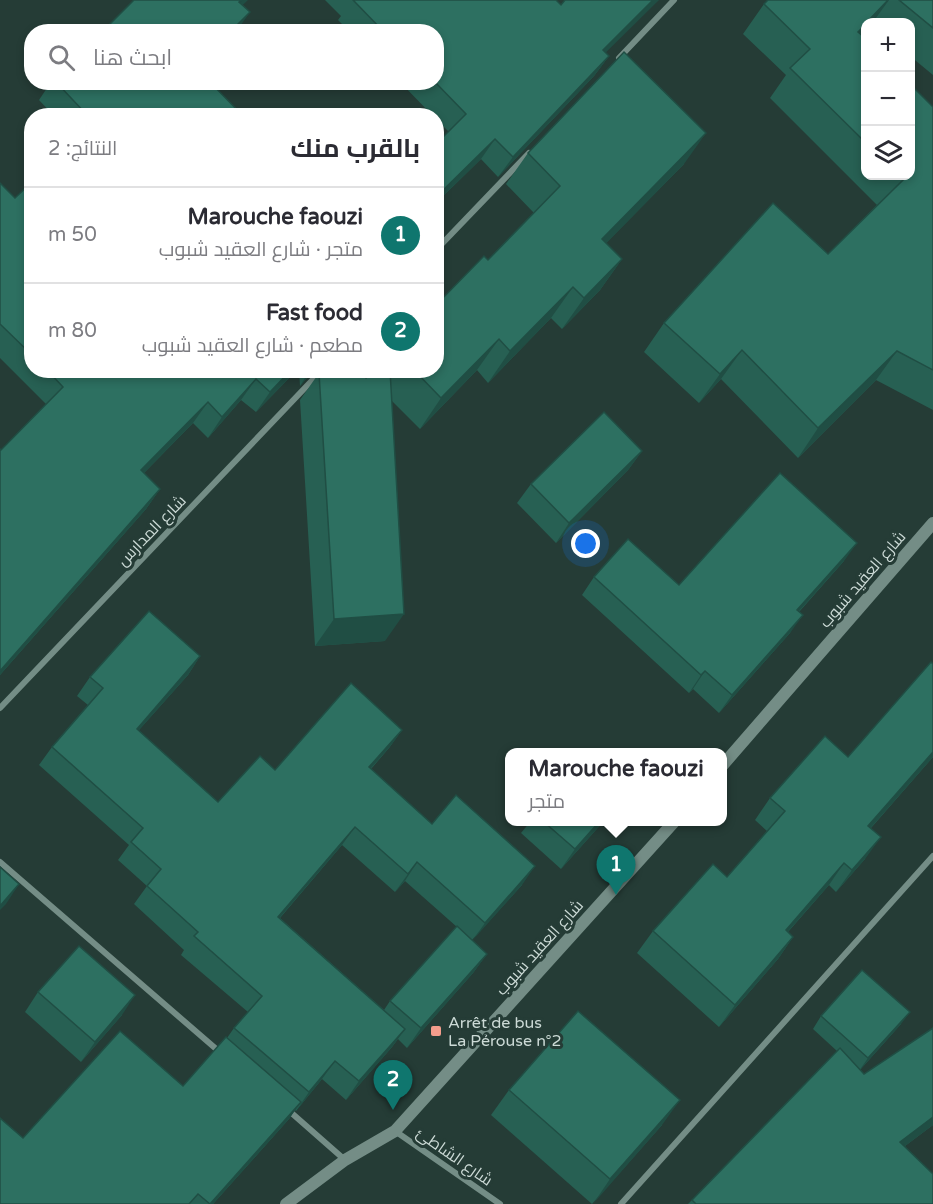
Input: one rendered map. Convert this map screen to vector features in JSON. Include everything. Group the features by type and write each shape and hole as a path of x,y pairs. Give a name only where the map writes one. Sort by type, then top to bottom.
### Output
{"main road":[{"name":"شارع العقيد شبوب","path":"727,761 933,523"},
{"name":"شارع العقيد شبوب","path":"286,1204 345,1160 395,1131 670,826"}],"street":[{"path":"617,60 674,0"},
{"path":"444,242 535,146"},
{"name":"شارع المدارس","path":"0,708 314,378"},
{"path":"621,1204 933,856"},
{"path":"0,862 230,1061"},
{"path":"284,1107 345,1160"},
{"name":"شارع الشاطئ","path":"395,1131 500,1204"}],"building":[{"path":"134,0 242,0 239,2 250,12 238,24 110,24"},
{"path":"353,0 556,0 561,5 565,0 653,0 603,50 609,56 513,157 495,139 444,189 444,136 466,114 443,90 444,24 376,24"},
{"path":"768,0 888,0 871,18 861,18 861,29 858,32 861,35 861,138 790,68 810,49 764,4"},
{"path":"899,0 933,0 933,28"},
{"path":"624,52 706,133 602,239 622,259 584,298 573,287 510,351 499,339 441,398 422,378 444,378 444,297 484,256 488,260 560,186 528,153"},
{"path":"915,89 933,107 933,370 897,351 818,428 742,350 720,374 664,323 773,203 828,254 903,180 915,180"},
{"path":"64,90 218,90 235,108 80,108"},
{"path":"0,183 15,198 24,190 24,347 0,324"},
{"path":"55,378 283,378 270,392 256,379 222,417 208,402 141,470 160,489 0,671 0,449 63,387"},
{"path":"319,378 390,378 404,614 334,619"},
{"path":"604,412 642,451 569,523 531,484"},
{"path":"780,473 857,543 797,610 803,615 732,695 705,671 701,675 594,577 628,539 679,585"},
{"path":"149,611 200,656 137,729 218,802 260,756 275,770 351,683 402,730 369,767 432,824 456,795 535,866 485,923 417,862 408,874 355,827 278,917 405,1029 359,1081 335,1061 309,1092 234,1028 262,996 194,936 198,932 147,886 161,869 131,842 143,828 52,747 103,688 90,677"},
{"path":"931,662 933,664 933,752 868,826 881,837 852,870 844,863 786,930 793,937 735,1005 653,931 713,864 727,877 785,811 770,798 825,736 848,757"},
{"path":"549,826 595,826 575,849"},
{"path":"0,867 19,884 0,906"},
{"path":"457,926 487,954 421,1028 390,1001"},
{"path":"79,946 135,995 95,1042 38,992"},
{"path":"862,970 910,1012 868,1058 821,1016"},
{"path":"578,1011 680,1100 610,1179 509,1090"},
{"path":"933,1028 933,1117 900,1142 933,1174 933,1204 696,1204 692,1200 840,1048 864,1074"},
{"path":"120,1031 183,1086 226,1037 301,1102 210,1204 198,1194 189,1204 0,1204 0,1118 23,1138"}],"place":[{"name":"Marouche faouzi","path":"616,895"},
{"name":"Arrêt de bus La Pérouse n°2","path":"436,1031"},
{"name":"Fast food","path":"393,1110"}]}
